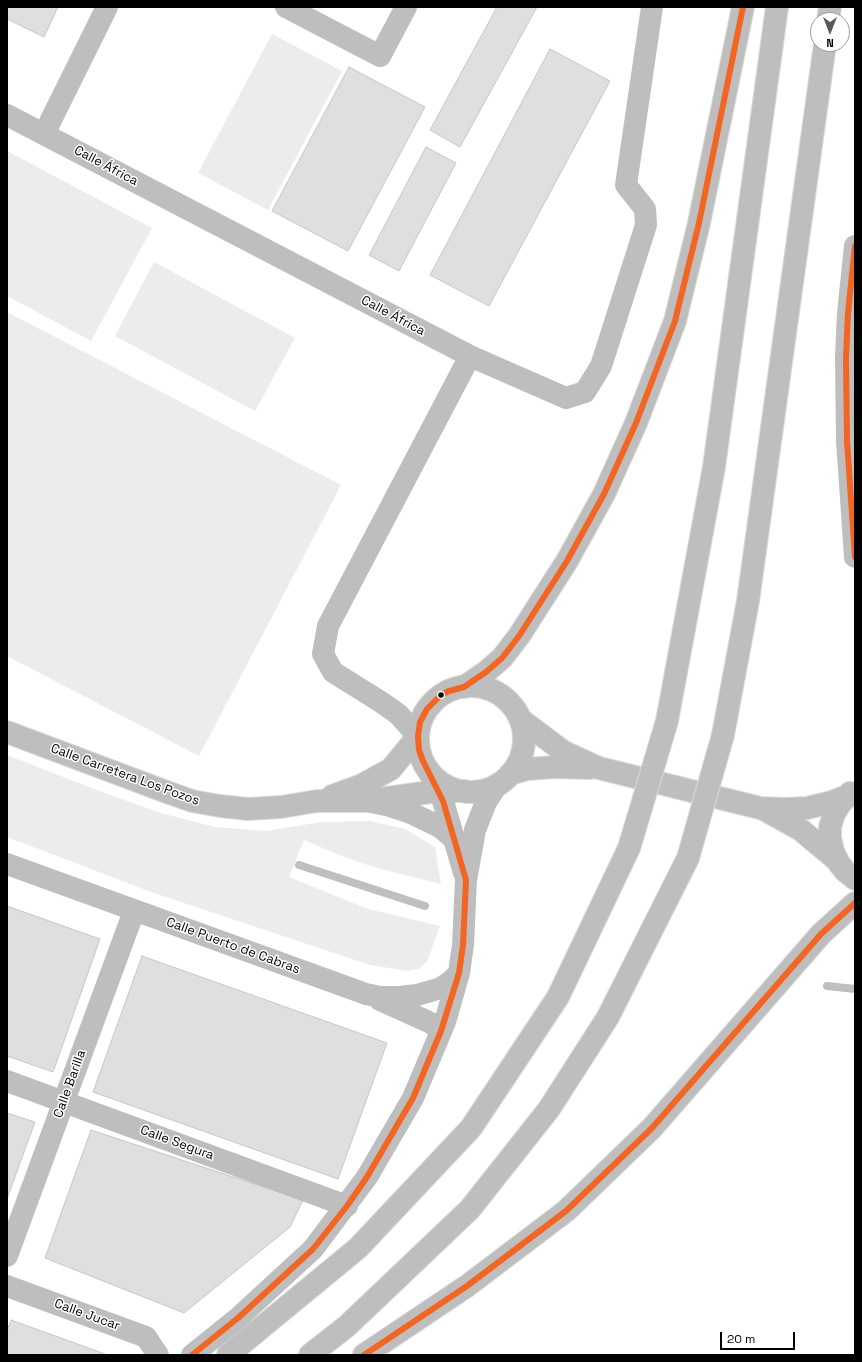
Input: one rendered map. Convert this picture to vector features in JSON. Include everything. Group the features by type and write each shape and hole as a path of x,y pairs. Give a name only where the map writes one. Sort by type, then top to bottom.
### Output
{"main road":[{"path":"44,134 107,7"},
{"path":"286,7 380,56 406,7"},
{"name":"Calle África","path":"7,115 470,356 566,398 585,392 601,366 646,225 645,209 626,185 652,7"},
{"path":"464,687 486,672 502,658 519,636 567,561 604,494 636,422 675,321 699,223 743,7"},
{"path":"228,1355 358,1248 471,1128 558,997 629,848 667,721 714,467 777,7"},
{"path":"310,1355 347,1326 470,1209 549,1109 608,1017 688,858 723,735 748,600 824,52"},
{"path":"855,246 846,358 847,441 855,557"},
{"path":"418,736 398,714 382,702 333,672 323,654 328,626 470,356"},
{"path":"192,1355 238,1318 313,1249 367,1177 413,1098 441,1031 459,973 463,945 466,880 475,830 486,802 518,762 523,747 524,733 520,719 515,710 503,697 494,691 474,686 449,691 441,695 433,702 427,709 420,722 418,736 419,750 423,762 443,801 466,880"},
{"path":"520,719 564,752 599,768 760,808 807,808 832,802 852,790"},
{"name":"Calle Carretera Los Pozos","path":"7,732 192,801 248,809 281,807 317,801"},
{"path":"317,801 362,785 391,768 418,736"},
{"path":"317,801 364,800 438,791 482,791 504,779 528,769 555,767 599,768"},
{"path":"428,770 437,780 448,786 465,791"},
{"path":"838,862 833,851 830,838 830,827 834,814 852,790"},
{"path":"364,800 411,813 440,827 455,840"},
{"path":"760,808 801,830 855,879"},
{"name":"Calle Puerto de Cabras","path":"7,864 366,994 386,997 417,995 441,988 459,973"},
{"path":"364,1355 467,1286 566,1211 652,1128 820,934 855,903"},
{"name":"Calle Barilla","path":"7,1256 134,911"},
{"path":"366,994 431,1023 441,1031"},
{"name":"Calle Segura","path":"7,1081 346,1206"},
{"name":"Calle Jucar","path":"7,1286 146,1337 158,1355"}],"shaded area":[{"path":"272,34 342,71 268,210 198,173"},
{"path":"7,151 152,228 91,341 7,296"},
{"path":"154,262 295,338 255,411 115,336"},
{"path":"7,312 341,485 199,756 7,656"},
{"path":"7,755 99,791 161,813 215,827 267,831 321,822 370,821 405,829 435,847 441,884 377,868 344,857 304,840 289,877 368,909 440,926 427,961 419,969 408,971 370,965 154,893 7,837"}],"building":[{"path":"7,7 58,7 44,37 7,19"},
{"path":"497,7 537,7 460,147 430,130"},
{"path":"550,49 610,81 489,306 430,275"},
{"path":"349,67 425,107 348,251 272,211"},
{"path":"426,147 456,163 399,271 369,255"},
{"path":"7,906 100,939 53,1072 7,1056"},
{"path":"142,956 387,1043 338,1179 93,1092"},
{"path":"7,1113 35,1122 7,1199"},
{"path":"91,1130 303,1200 290,1227 184,1313 45,1258"},
{"path":"11,1320 108,1355 7,1355 7,1331"}],"waterway":[{"path":"299,865 425,906"},
{"path":"827,986 855,989"}],"transit line":[{"path":"192,1355 238,1318 313,1249 347,1206 367,1177 413,1098 441,1031 459,973 463,945 466,880 443,801 419,750 418,736 420,722 427,709 441,695 464,687 486,672 502,658 519,636 567,561 604,494 636,423 675,321 699,223 743,7"},
{"path":"855,246 848,313 846,358 847,441 855,557"},
{"path":"364,1355 467,1286 566,1211 652,1128 821,934 855,903"}]}
